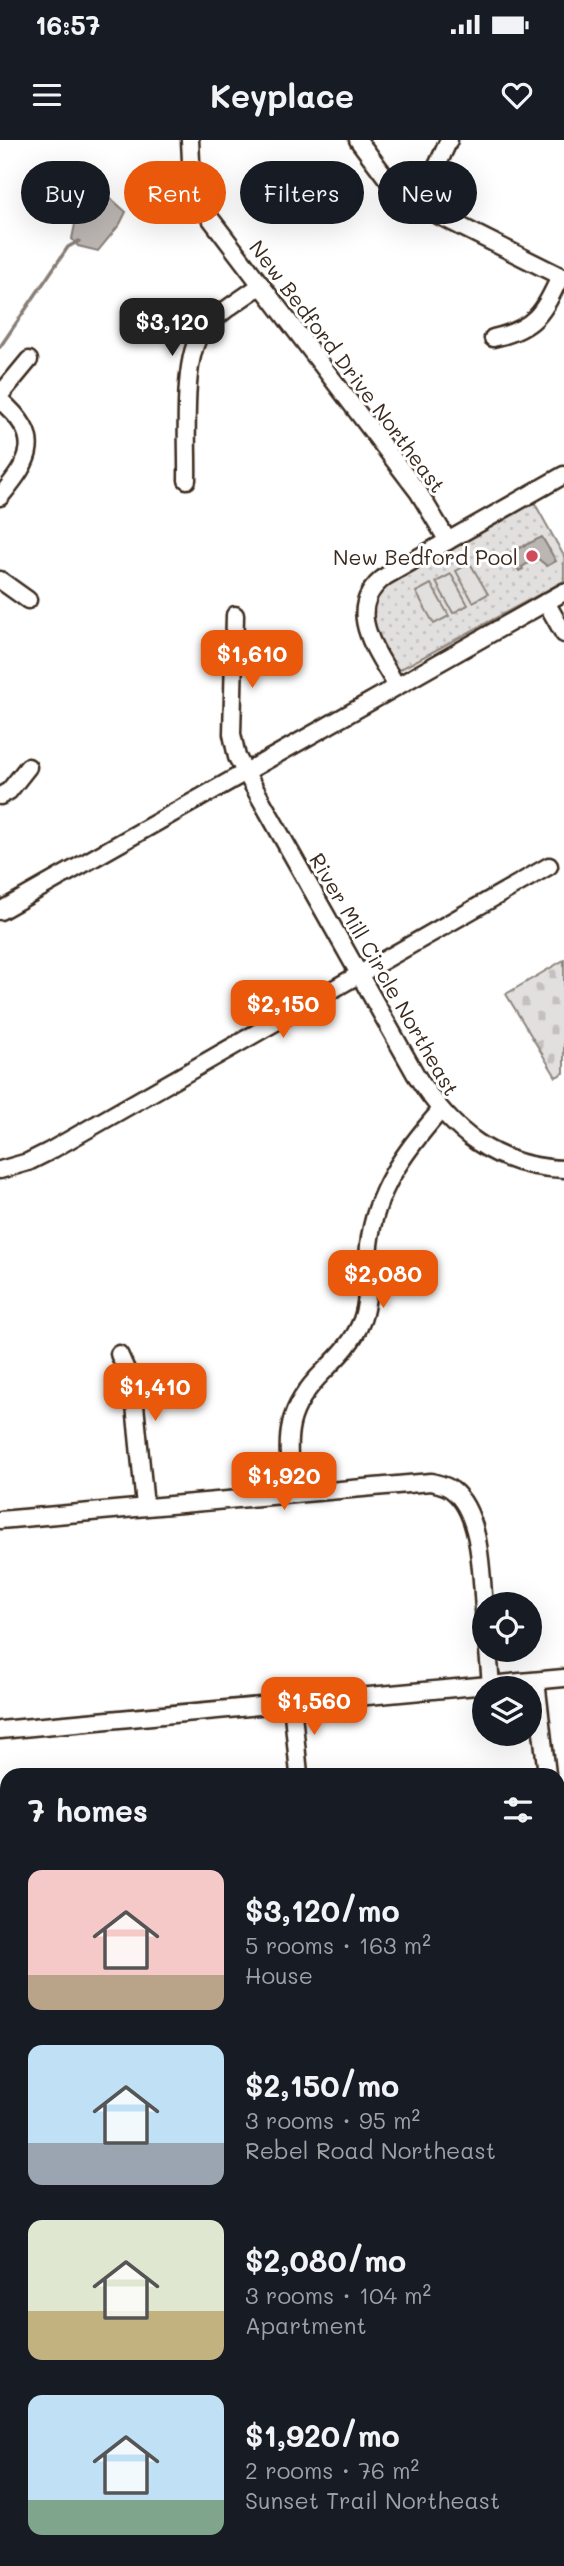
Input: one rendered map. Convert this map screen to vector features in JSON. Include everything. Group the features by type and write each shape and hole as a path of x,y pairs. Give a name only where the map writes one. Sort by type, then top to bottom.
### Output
{"street":[{"name":"New Bedford Drive Northeast","path":"190,140 190,170 195,195 201,206 419,493 447,541"},
{"path":"358,140 378,167"},
{"path":"439,161 449,140"},
{"path":"456,224 562,277 536,320 526,327 493,338"},
{"path":"187,480 189,371 195,344 211,323 261,285"},
{"path":"0,395 29,359"},
{"path":"0,400 22,421 29,444 24,467 0,497"},
{"path":"396,685 367,631 365,604 378,582 564,475"},
{"path":"0,580 28,600"},
{"path":"0,911 564,592"},
{"path":"546,602 564,634"},
{"name":"River Mill Circle Northeast","path":"235,615 232,734 234,750 416,1075 440,1111 480,1145 514,1161 564,1169"},
{"path":"0,796 9,791 28,767"},
{"path":"0,1170 48,1152 549,866"},
{"path":"292,1493 289,1434 293,1413 309,1387 339,1356 356,1333 365,1312 370,1238 379,1200 403,1154 440,1111"},
{"path":"119,1354 133,1385 145,1506"},
{"path":"0,1520 420,1481 452,1489 467,1506 472,1520 481,1592"},
{"path":"542,1680 564,1678"},
{"path":"0,1730 472,1687"},
{"path":"292,1703 298,1768"},
{"path":"542,1732 546,1768"}],"green space":[{"path":"534,502 564,556 564,581 399,670 395,668 381,646 373,624 374,603 380,593 390,582"},
{"path":"470,563 488,594 473,602 456,571"},
{"path":"451,574 468,605 453,613 436,582"},
{"path":"431,584 449,616 434,624 416,592"},
{"path":"564,960 564,1073 556,1077 506,994"}],"shaded area":[{"path":"110,198 124,210 120,224 98,251 78,246 72,239 75,224 110,224"},
{"name":"New Bedford Pool","path":"542,537 556,561 547,566 537,558 519,571 509,553"}],"waterway":[{"path":"0,347 68,247 79,241"}],"place":[{"name":"New Bedford Pool","path":"532,556"}]}
